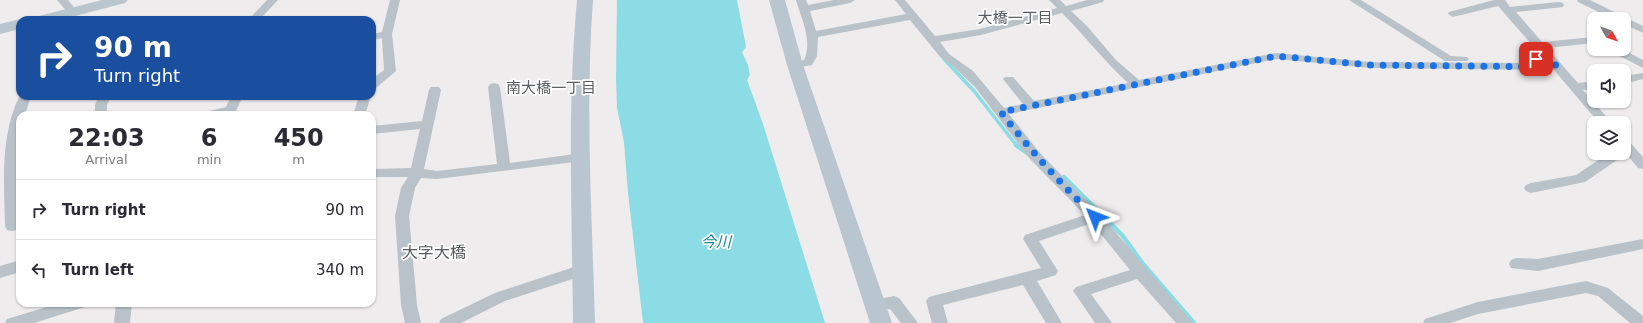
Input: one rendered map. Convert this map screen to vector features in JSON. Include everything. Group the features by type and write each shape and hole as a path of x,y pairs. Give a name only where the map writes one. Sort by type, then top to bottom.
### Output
{"street":[{"path":"62,0 73,12"},
{"path":"59,16 120,0"},
{"path":"257,16 273,0"},
{"path":"376,81 390,71 387,34 396,0"},
{"path":"584,323 580,81 585,0"},
{"path":"777,0 795,65 881,323"},
{"path":"795,65 808,63 810,60 812,36 802,4 850,0"},
{"path":"1054,0 1083,28 1112,62 1136,84"},
{"path":"932,40 981,32 1100,0"},
{"path":"1354,0 1449,59 1554,63"},
{"path":"905,1 912,16 945,56 952,60 971,78 1001,112 1026,145 1062,185 1095,217 1140,272 1185,323"},
{"path":"1588,1 1608,12"},
{"path":"1453,14 1502,4 1559,5"},
{"path":"1502,4 1600,116"},
{"path":"812,36 912,16"},
{"path":"1631,24 1643,30"},
{"path":"0,29 16,25"},
{"path":"376,36 387,34"},
{"path":"1539,46 1587,41"},
{"path":"1001,112 1276,56 1370,65 1554,63"},
{"path":"1627,56 1643,65"},
{"path":"1009,79 1031,105"},
{"path":"1574,86 1587,85"},
{"path":"494,87 504,161 503,168"},
{"path":"413,323 409,305 402,216 408,188 417,173 435,90"},
{"path":"20,111 24,100"},
{"path":"101,111 103,100"},
{"path":"230,111 234,100"},
{"path":"360,111 364,100"},
{"path":"11,227 15,173 16,122"},
{"path":"376,130 428,124"},
{"path":"1631,155 1643,165"},
{"path":"376,173 417,173 437,175 582,157"},
{"path":"1532,188 1580,179 1606,160"},
{"path":"940,323 934,301 1051,271 1030,238 1095,217"},
{"path":"1516,264 1538,265 1643,244"},
{"path":"0,272 16,267"},
{"path":"447,323 500,297 583,270"},
{"path":"1104,323 1081,291 1140,272"},
{"path":"1027,278 1054,323"},
{"path":"1431,323 1478,308 1586,287 1603,292 1641,323"},
{"path":"875,305 894,302 910,323"},
{"path":"13,323 67,307"},
{"path":"122,323 124,307"}],"water":[{"name":"今川","path":"617,0 737,0 746,47 742,52 748,65 750,75 747,80 763,124 825,323 643,323 628,193 624,142 617,108"}],"waterway":[{"path":"944,59 974,91 1017,145"},
{"path":"1017,145 1027,153"},
{"path":"1064,177 1122,235 1143,264 1194,323"}],"district":[{"name":"大橋一丁目","path":"1015,18"},
{"name":"南大橋一丁目","path":"551,88"},
{"name":"大字大橋","path":"434,252"}],"route":[{"path":"1095,217 1062,185 1026,145 1001,112 1276,56 1370,65 1557,67 1551,59 1536,59"}]}
